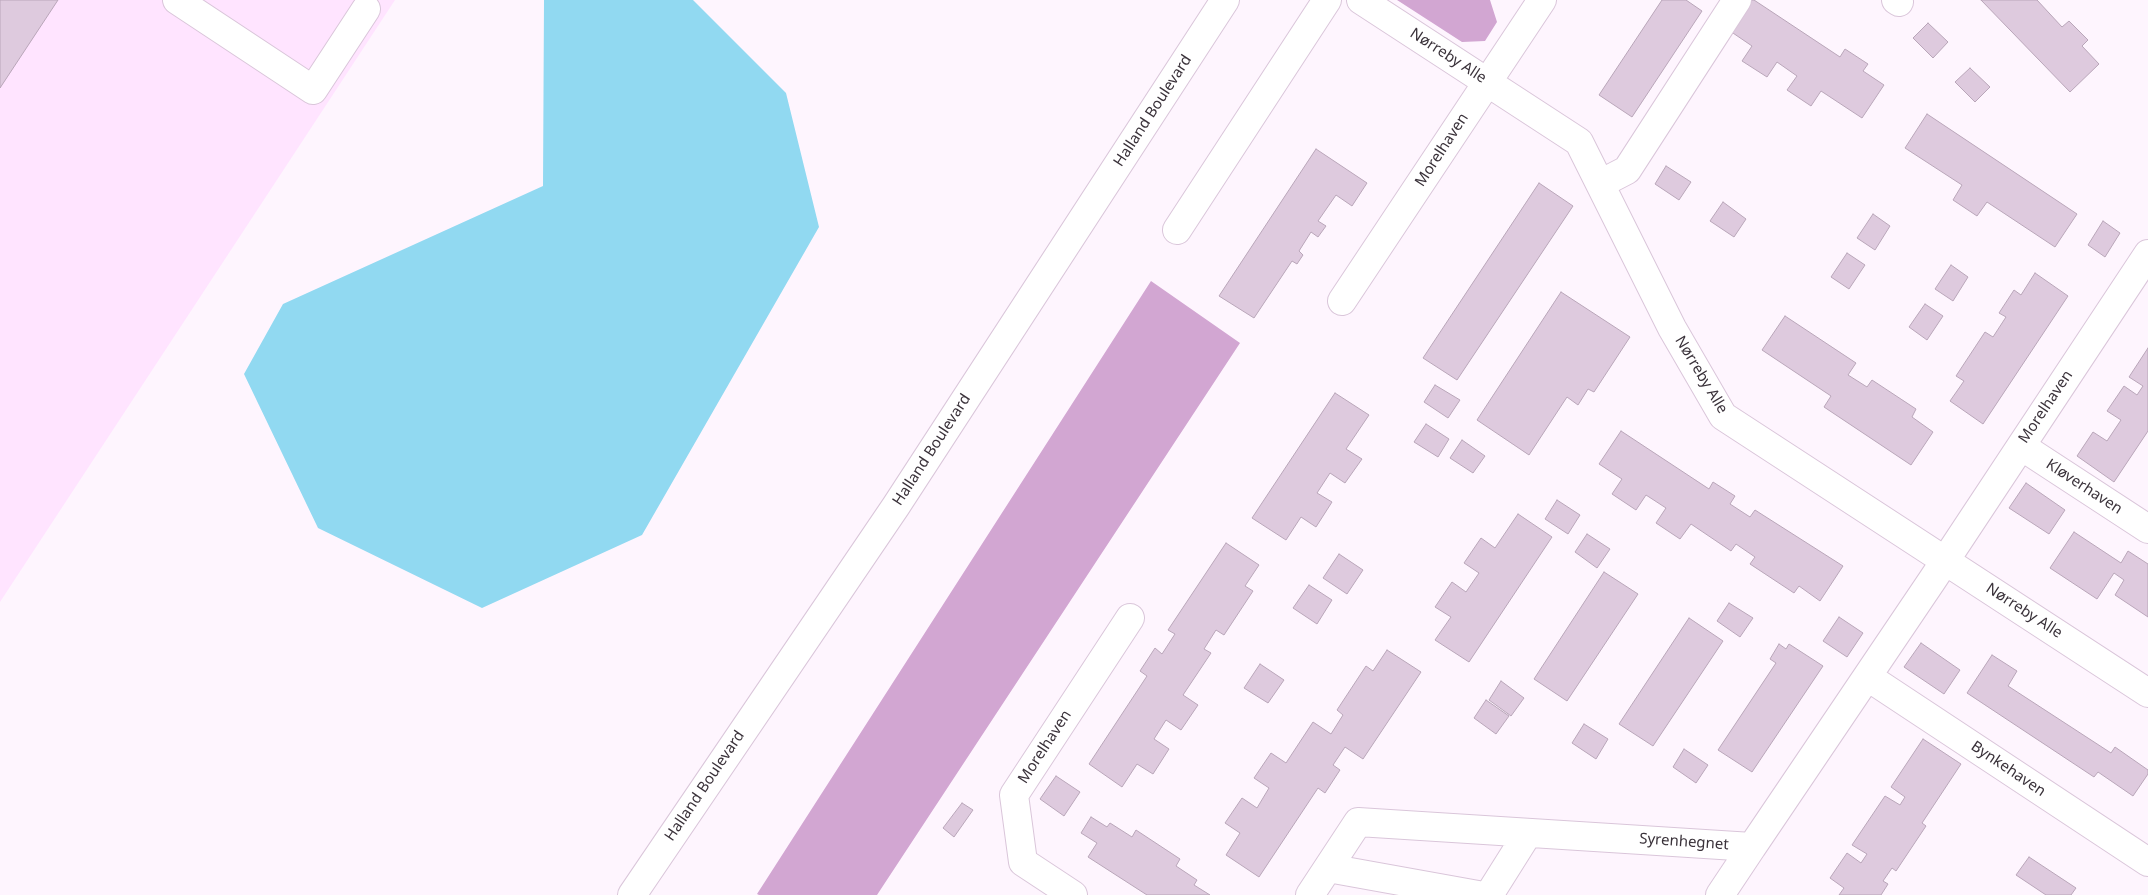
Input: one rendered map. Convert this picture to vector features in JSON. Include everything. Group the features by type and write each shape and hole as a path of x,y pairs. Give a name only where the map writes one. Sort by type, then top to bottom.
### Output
{"street":[{"path":"177,0 313,90 364,3"},
{"name":"Halland Boulevard","path":"632,895 896,506 1225,0"},
{"path":"1177,230 1327,0"},
{"name":"Nørreby Alle","path":"1361,0 1579,142 1672,328 1722,416 2148,692"},
{"name":"Morelhaven","path":"1342,301 1542,0"},
{"path":"1600,184 1627,170 1737,0"},
{"name":"Morelhaven","path":"1946,560 2148,254"},
{"name":"Kløverhaven","path":"2021,446 2148,529"},
{"path":"1720,895 1946,560"},
{"name":"Morelhaven","path":"1073,895 1023,862 1014,794 1130,618"},
{"name":"Bynkehaven","path":"1868,677 2148,862"},
{"name":"Syrenhegnet","path":"1310,895 1358,822 1752,847"},
{"path":"1489,895 1528,833"},
{"path":"1328,868 1478,895"}],"shaded area":[{"path":"0,0 395,0 0,602"},
{"path":"1397,0 1490,0 1497,22 1485,41 1462,42"},
{"path":"1151,281 1240,343 877,895 757,894"}],"water":[{"path":"544,0 693,0 786,93 819,227 642,535 482,608 318,528 244,374 283,304 543,186"}],"building":[{"path":"0,0 58,0 0,88"},
{"path":"1662,0 1686,0 1702,11 1632,117 1599,95"},
{"path":"1751,0 1754,0 1840,57 1845,49 1868,64 1863,71 1884,85 1862,118 1821,91 1811,106 1787,90 1797,76 1777,62 1767,77 1742,61 1752,46 1730,31"},
{"path":"1981,0 2037,0 2062,27 2069,21 2088,40 2082,46 2099,64 2070,92"},
{"path":"1928,23 1948,42 1933,58 1913,38"},
{"path":"1970,68 1990,87 1975,102 1955,82"},
{"path":"1927,114 2077,214 2055,247 1987,202 1977,216 1953,200 1962,185 1905,148"},
{"path":"1316,149 1367,183 1352,206 1336,195 1318,221 1326,226 1318,237 1311,232 1299,251 1303,255 1297,264 1292,261 1254,318 1219,296"},
{"path":"1666,166 1691,182 1679,200 1655,184"},
{"path":"1539,183 1573,206 1457,380 1423,358"},
{"path":"1723,202 1746,219 1734,237 1710,221"},
{"path":"1873,214 1890,226 1875,250 1857,238"},
{"path":"2103,221 2120,233 2105,257 2088,245"},
{"path":"1847,253 1865,265 1849,289 1831,277"},
{"path":"1951,265 1968,277 1953,301 1935,289"},
{"path":"2035,273 2068,296 1983,424 1950,401 1964,381 1956,376 1985,332 1993,337 2006,317 1999,313 2014,290 2021,295"},
{"path":"1561,292 1630,337 1594,392 1588,389 1578,405 1567,397 1529,455 1477,420"},
{"path":"1925,304 1943,316 1927,340 1909,327"},
{"path":"1785,316 1856,363 1848,375 1867,387 1872,380 1916,409 1912,417 1933,432 1911,465 1824,407 1831,396 1762,350"},
{"path":"2148,348 2148,431 2114,482 2077,456 2093,432 2107,441 2121,420 2107,411 2124,386 2137,395 2143,386 2129,377"},
{"path":"1435,385 1460,400 1448,418 1424,402"},
{"path":"1335,393 1369,415 1346,449 1362,459 1345,483 1330,473 1317,493 1332,502 1316,527 1301,517 1286,540 1252,518"},
{"path":"1426,424 1449,439 1438,457 1414,442"},
{"path":"1621,431 1709,489 1713,482 1735,496 1730,504 1750,517 1755,510 1843,566 1820,601 1799,586 1794,593 1750,564 1755,557 1736,544 1731,551 1691,524 1680,539 1656,523 1666,508 1646,495 1636,510 1612,494 1622,479 1599,464"},
{"path":"1462,440 1485,456 1473,473 1450,458"},
{"path":"2026,483 2065,510 2049,534 2009,508"},
{"path":"1557,500 1580,515 1568,534 1545,519"},
{"path":"1518,514 1552,537 1469,662 1435,640 1451,617 1435,607 1452,582 1466,592 1479,573 1464,563 1481,538 1495,548"},
{"path":"2074,532 2121,563 2128,551 2148,564 2148,617 2115,595 2124,580 2114,573 2097,599 2050,568"},
{"path":"1587,534 1610,549 1597,568 1575,552"},
{"path":"1226,543 1259,565 1245,586 1253,591 1224,635 1216,630 1204,649 1211,653 1183,695 1198,705 1181,730 1166,720 1154,739 1169,749 1153,774 1137,764 1122,787 1089,764 1147,676 1140,671 1155,648 1162,654 1175,634 1168,630"},
{"path":"1339,554 1363,570 1347,594 1323,578"},
{"path":"1604,572 1638,594 1567,701 1534,679"},
{"path":"1309,585 1332,600 1317,624 1293,608"},
{"path":"1729,603 1753,618 1740,637 1717,621"},
{"path":"1839,617 1863,633 1847,657 1823,641"},
{"path":"1689,618 1723,641 1653,746 1619,724"},
{"path":"1921,643 1960,670 1944,694 1904,667"},
{"path":"1779,644 1786,649 1789,644 1823,666 1752,772 1718,750 1776,663 1770,659"},
{"path":"1387,650 1421,672 1363,759 1345,747 1333,765 1340,770 1325,793 1318,788 1259,877 1226,855 1240,833 1225,823 1242,798 1257,808 1269,788 1254,778 1271,753 1286,763 1313,722 1331,734 1343,715 1337,710 1366,666 1373,671"},
{"path":"1992,655 2017,671 2008,686 2111,753 2115,747 2148,770 2148,774 2133,796 2098,772 2094,777 1967,693"},
{"path":"1260,664 1284,680 1268,703 1244,688"},
{"path":"1501,681 1524,698 1511,716 1489,700"},
{"path":"1486,700 1509,716 1496,734 1474,718"},
{"path":"1584,724 1608,739 1596,759 1572,743"},
{"path":"1923,739 1961,764 1922,823 1926,826 1896,871 1892,868 1883,881 1888,884 1881,895 1839,895 1844,888 1830,878 1847,853 1861,863 1867,854 1852,845 1885,796 1900,805 1905,797 1891,787"},
{"path":"1684,749 1708,765 1696,783 1673,767"},
{"path":"1056,776 1080,792 1064,816 1040,799"},
{"path":"962,803 973,810 954,837 943,828"},
{"path":"1091,817 1107,827 1110,823 1132,837 1136,830 1180,859 1176,866 1197,880 1194,885 1210,895 1147,895 1088,857 1097,843 1081,833"},
{"path":"2029,857 2076,888 2071,895 2046,895 2016,875"}]}
